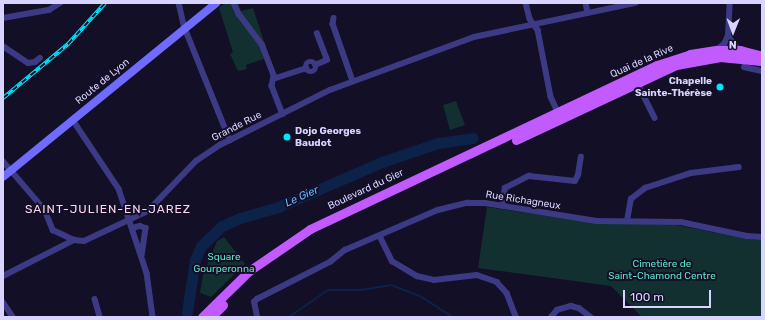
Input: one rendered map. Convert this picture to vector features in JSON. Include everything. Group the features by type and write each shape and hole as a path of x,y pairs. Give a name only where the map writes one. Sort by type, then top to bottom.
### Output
{"main road":[{"name":"Route de Lyon","path":"3,177 216,3"},
{"name":"Quai de la Rive","path":"560,115 673,59 716,50 740,50 762,56"},
{"name":"Quai de la Rive","path":"560,115 676,64 697,59 732,57 762,62"},
{"name":"Boulevard du Gier","path":"202,317 249,272 310,229 560,115"},
{"name":"Boulevard du Gier","path":"211,317 250,279 278,256 314,234 560,115"}],"street":[{"path":"3,18 49,10 60,3"},
{"path":"179,3 185,28 230,140"},
{"path":"234,3 243,20 260,39 274,76 272,86 282,114"},
{"path":"526,3 533,24 538,30 551,97 560,115"},
{"path":"586,3 588,13"},
{"name":"Grande Rue","path":"3,276 74,240 84,241 131,220 154,206 205,155 230,140 330,90 474,37 635,3"},
{"path":"716,50 721,47 728,36 730,3"},
{"path":"334,18 333,24 353,81"},
{"path":"273,79 306,68 310,62 315,65 327,60 317,34"},
{"path":"728,36 740,50"},
{"path":"3,46 28,63 35,62 40,58"},
{"path":"744,66 762,71"},
{"path":"636,82 655,118"},
{"path":"73,120 115,181 131,220 148,276 153,317"},
{"path":"502,206 505,188 529,176 575,181 578,175 581,157"},
{"path":"3,161 42,206 53,230 74,240"},
{"path":"627,221 631,199 645,188 691,173 739,167"},
{"name":"Rue Richagneux","path":"257,317 254,304 257,299 330,262 345,250 438,210 471,203 502,206 597,222 681,222 730,233 762,237"},
{"path":"133,228 143,226 147,233 142,255"},
{"path":"380,236 392,261 417,276 434,280 477,275 497,282 507,293 516,317"},
{"path":"95,299 100,317"},
{"path":"3,302 13,317"},
{"path":"551,317 557,310 571,306 579,308 591,317"}],"green space":[{"path":"225,3 238,3 241,11 253,8 269,57 246,65 247,69 238,71 230,54 233,52 219,8"},
{"path":"456,101 465,125 450,130 443,105"},
{"name":"Cimetière de Saint-Chamond Centre","path":"487,207 601,224 666,223 747,239 762,240 762,317 642,317 611,286 478,268"},
{"name":"Square Gourperonna","path":"224,237 245,264 211,297 200,293 203,275 217,241"}],"waterway":[{"name":"Le Gier","path":"187,312 195,260 201,246 222,226 240,218 278,207 382,162 438,143 473,138"},
{"path":"289,317 328,290 361,290 391,285 420,296 452,317"}],"railway":[{"path":"3,98 68,44 105,3"}],"place":[{"name":"Chapelle Sainte-Thérèse","path":"720,87"},
{"name":"Dojo Georges Baudot","path":"287,137"}],"district":[{"name":"SAINT-JULIEN-EN-JAREZ","path":"108,210"}]}
